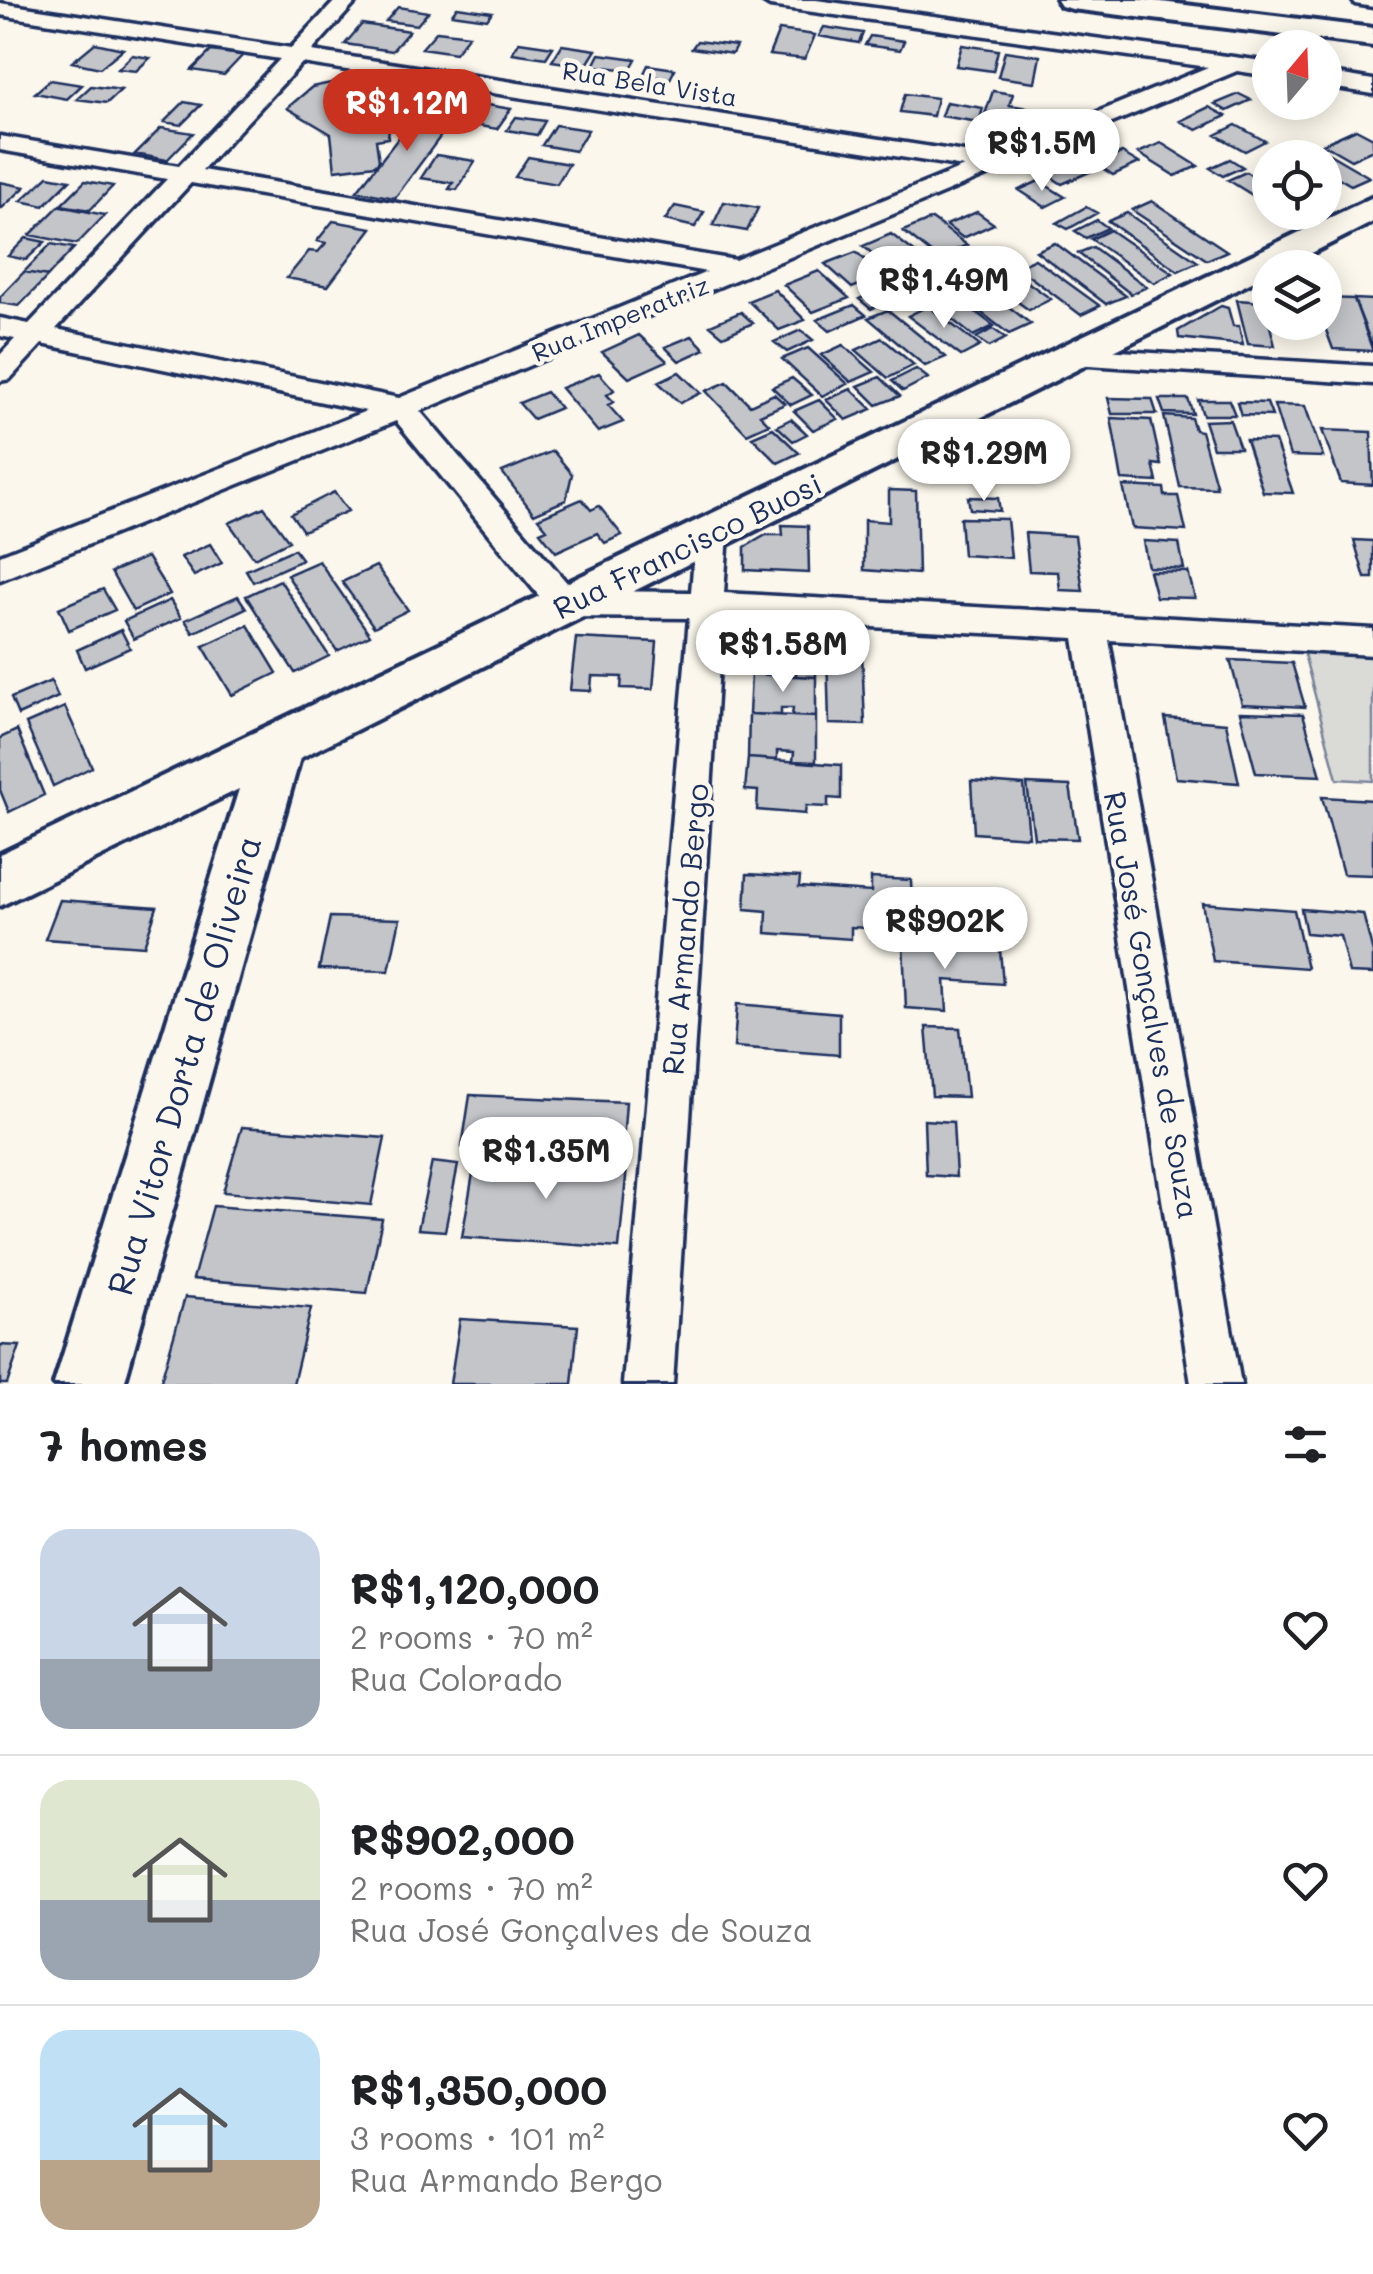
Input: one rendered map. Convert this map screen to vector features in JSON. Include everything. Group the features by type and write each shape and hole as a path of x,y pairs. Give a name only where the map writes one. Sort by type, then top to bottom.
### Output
{"street":[{"path":"0,372 348,0"},
{"path":"770,0 1252,66"},
{"path":"1072,0 1373,37"},
{"path":"1235,0 1373,16"},
{"path":"1362,0 1373,1"},
{"name":"Rua Bela Vista","path":"0,10 995,165"},
{"name":"Rua Imperatriz","path":"0,568 401,408 1238,64"},
{"path":"1342,82 1373,88"},
{"path":"0,143 740,269"},
{"name":"Rua Francisco Buosi","path":"0,881 1373,208"},
{"path":"0,327 401,408 565,604 709,605 1373,642"},
{"path":"1069,357 1373,375"},
{"name":"Rua Armando Bergo","path":"648,1384 712,533"},
{"name":"Rua José Gonçalves de Souza","path":"1089,626 1216,1384"},
{"name":"Rua Vitor Dorta de Oliveira","path":"89,1384 278,745"}],"shaded area":[{"path":"1302,646 1373,650 1373,781 1337,779"}],"building":[{"path":"398,7 428,12 417,25 386,21"},
{"path":"457,7 492,12 487,19 452,14"},
{"path":"362,24 409,31 392,51 345,44"},
{"path":"824,27 863,33 859,43 819,36"},
{"path":"779,30 815,35 805,59 769,55"},
{"path":"437,31 469,35 455,53 422,48"},
{"path":"870,36 904,41 900,50 865,45"},
{"path":"697,41 736,46 732,54 692,48"},
{"path":"519,42 553,47 546,58 512,53"},
{"path":"95,43 123,49 100,68 72,62"},
{"path":"562,45 596,50 586,66 552,61"},
{"path":"962,45 998,50 993,71 956,66"},
{"path":"211,51 243,55 224,75 192,70"},
{"path":"1005,51 1040,56 1035,82 998,77"},
{"path":"600,54 636,59 630,70 594,66"},
{"path":"132,55 150,58 136,71 118,69"},
{"path":"648,65 675,69 670,79 643,75"},
{"path":"50,80 82,85 67,99 35,93"},
{"path":"345,80 393,85 388,138 376,140 379,161 375,165 335,170 331,134 287,108 312,87"},
{"path":"91,86 121,90 107,103 77,99"},
{"path":"993,91 1013,94 1009,105 1041,110 1035,132 982,123"},
{"path":"905,94 937,98 933,116 900,112"},
{"path":"1239,94 1251,100 1227,111 1215,104"},
{"path":"184,102 201,105 181,125 164,122"},
{"path":"946,102 983,108 979,122 941,116"},
{"path":"475,103 511,109 497,129 456,122"},
{"path":"1209,107 1226,116 1197,130 1180,121"},
{"path":"421,109 457,114 395,198 357,191"},
{"path":"516,117 545,121 537,135 507,130"},
{"path":"555,125 588,130 575,151 542,145"},
{"path":"1236,125 1263,140 1252,140 1252,148 1245,151 1216,135"},
{"path":"161,128 193,133 167,160 135,154"},
{"path":"1356,129 1373,138 1373,150 1351,160 1342,155 1342,140 1332,140"},
{"path":"1161,143 1198,166 1175,176 1138,153"},
{"path":"1122,153 1139,163 1113,175 1096,164"},
{"path":"436,155 475,161 457,190 449,189 453,183 421,178"},
{"path":"528,157 569,164 557,184 515,177"},
{"path":"1230,159 1243,167 1223,176 1210,168"},
{"path":"1080,161 1094,170 1062,184 1048,175"},
{"path":"1342,161 1369,177 1351,185 1342,180"},
{"path":"1246,172 1252,176 1252,195 1228,180"},
{"path":"48,176 70,180 44,206 21,201"},
{"path":"85,181 113,186 90,210 61,205"},
{"path":"1039,181 1065,197 1045,207 1019,190"},
{"path":"0,182 25,187 2,208 0,208"},
{"path":"1152,201 1227,251 1207,260 1132,210"},
{"path":"724,202 758,208 747,231 713,225"},
{"path":"59,206 105,215 77,244 30,235"},
{"path":"675,206 704,212 695,227 665,220"},
{"path":"1086,207 1097,213 1068,229 1057,223"},
{"path":"977,212 994,224 963,238 946,225"},
{"path":"1127,213 1198,262 1178,271 1108,221"},
{"path":"932,219 967,245 937,258 903,231"},
{"path":"1097,220 1108,228 1086,238 1075,231"},
{"path":"333,221 372,228 328,286 287,278 309,251 318,252 326,243 317,241"},
{"path":"1110,230 1173,273 1154,283 1091,239"},
{"path":"891,234 921,257 893,270 863,246"},
{"path":"26,238 45,242 26,260 8,256"},
{"path":"1055,243 1126,296 1106,304 1036,251"},
{"path":"51,244 74,248 48,276 24,272"},
{"path":"1093,247 1147,287 1131,294 1078,253"},
{"path":"971,250 985,260 952,275 938,265"},
{"path":"856,252 883,275 852,288 825,264"},
{"path":"1035,259 1100,306 1081,315 1017,267"},
{"path":"1004,265 1051,299 1029,310 982,276"},
{"path":"930,266 951,281 923,295 902,280"},
{"path":"819,271 849,298 813,312 784,285"},
{"path":"24,272 48,276 19,306 0,303 0,297"},
{"path":"894,283 906,293 871,309 859,299"},
{"path":"978,283 1031,324 1009,334 956,293"},
{"path":"775,290 805,320 779,330 748,301"},
{"path":"955,296 994,326 973,336 934,305"},
{"path":"1342,299 1354,299 1373,351 1333,349 1330,340 1342,340"},
{"path":"1354,299 1373,300 1373,348"},
{"path":"1237,300 1252,301 1252,340 1274,340 1275,346 1248,344"},
{"path":"854,305 866,315 830,331 817,320"},
{"path":"928,306 980,346 961,356 908,316"},
{"path":"1221,306 1228,308 1233,326 1239,326 1243,345 1179,338 1178,331"},
{"path":"888,310 946,357 925,366 868,318"},
{"path":"741,312 753,323 723,336 710,325"},
{"path":"993,329 1006,338 989,347 976,338"},
{"path":"801,330 813,340 787,352 774,342"},
{"path":"639,335 667,361 629,378 602,352"},
{"path":"692,336 705,349 679,361 665,347"},
{"path":"882,338 914,365 888,378 856,350"},
{"path":"843,345 874,372 851,382 821,355"},
{"path":"808,348 848,384 822,396 782,359"},
{"path":"916,369 928,378 903,391 892,381"},
{"path":"679,372 701,393 680,403 658,382"},
{"path":"599,373 614,390 607,395 614,402 608,405 623,422 598,432 561,388"},
{"path":"880,377 900,396 877,405 858,386"},
{"path":"792,378 812,395 791,405 772,387"},
{"path":"727,382 750,405 774,394 785,404 760,415 769,424 747,434 706,391"},
{"path":"851,389 872,409 846,420 826,400"},
{"path":"546,392 560,408 533,419 519,403"},
{"path":"1108,398 1152,399 1157,414 1112,414"},
{"path":"1159,399 1188,399 1193,414 1164,413"},
{"path":"819,400 838,419 813,430 794,411"},
{"path":"1198,400 1229,400 1235,415 1203,415"},
{"path":"1237,402 1267,403 1272,416 1241,415"},
{"path":"1274,405 1305,406 1323,457 1290,456"},
{"path":"1164,416 1191,418 1195,430 1201,431 1217,488 1180,487"},
{"path":"1111,418 1151,420 1161,465 1153,464 1157,482 1122,480"},
{"path":"791,419 807,434 793,441 777,426"},
{"path":"1230,420 1240,448 1213,448 1204,421"},
{"path":"773,428 799,453 778,463 752,437"},
{"path":"1322,430 1371,432 1373,485 1341,483"},
{"path":"1246,440 1275,441 1293,493 1263,492"},
{"path":"553,451 572,474 566,500 534,514 502,472"},
{"path":"1123,486 1164,488 1165,496 1178,496 1186,531 1132,528"},
{"path":"889,490 916,491 918,574 864,570 864,520 889,522"},
{"path":"334,492 348,511 303,531 291,514"},
{"path":"968,497 998,498 1000,511 970,509"},
{"path":"582,499 591,510 599,506 622,535 605,543 597,533 556,552 540,532 547,529 538,518"},
{"path":"264,507 289,541 254,558 229,523"},
{"path":"960,518 1007,519 1011,558 963,555"},
{"path":"782,525 808,526 809,573 745,570 745,547 766,535 783,535"},
{"path":"1025,533 1075,536 1083,591 1060,590 1058,572 1029,571"},
{"path":"1354,540 1373,541 1373,578 1365,578"},
{"path":"1143,541 1179,543 1184,569 1148,567"},
{"path":"210,544 222,563 194,576 181,557"},
{"path":"294,549 302,560 253,582 246,570"},
{"path":"147,557 170,594 133,611 111,572"},
{"path":"319,561 370,635 337,651 287,575"},
{"path":"376,566 408,610 374,627 342,582"},
{"path":"1149,571 1188,572 1195,598 1156,597"},
{"path":"280,580 329,656 295,673 246,596"},
{"path":"103,589 115,610 69,630 59,608"},
{"path":"238,596 246,608 193,633 185,620"},
{"path":"170,600 181,618 134,639 124,621"},
{"path":"248,625 277,673 232,695 203,646"},
{"path":"121,630 130,648 85,668 77,650"},
{"path":"576,638 657,642 653,689 621,688 622,677 592,676 591,691 570,690"},
{"path":"752,640 816,643 816,677 796,676 796,667 784,667 784,675 751,674"},
{"path":"827,652 862,653 865,725 829,724"},
{"path":"1230,660 1292,663 1305,707 1242,704"},
{"path":"751,674 816,677 816,717 792,716 793,708 781,708 781,715 749,714"},
{"path":"51,681 58,697 18,715 11,698"},
{"path":"65,707 92,767 53,786 26,724"},
{"path":"1240,712 1303,714 1321,776 1256,773"},
{"path":"749,714 816,717 816,762 793,761 794,752 777,751 777,760 748,758"},
{"path":"1165,718 1226,723 1239,783 1176,778"},
{"path":"17,730 44,795 9,812 0,790 0,738"},
{"path":"748,758 841,765 841,799 828,798 828,807 806,806 805,814 757,810 758,791 745,790"},
{"path":"971,781 1024,785 1029,837 974,833"},
{"path":"1027,784 1070,786 1078,839 1034,838"},
{"path":"1322,797 1373,800 1373,875 1343,874"},
{"path":"747,874 800,877 799,887 871,892 871,878 911,880 912,906 881,904 882,929 851,927 851,939 766,933 767,911 745,909"},
{"path":"60,900 157,907 144,946 45,939"},
{"path":"1202,903 1294,910 1307,968 1213,961"},
{"path":"1301,909 1363,914 1373,953 1373,974 1349,973 1340,936 1306,933"},
{"path":"330,917 400,919 389,971 319,969"},
{"path":"903,944 1000,950 1003,984 945,980 947,1011 906,1008"},
{"path":"737,1004 839,1013 839,1055 734,1047"},
{"path":"926,1027 960,1028 967,1097 932,1096"},
{"path":"470,1095 626,1102 622,1156 462,1147"},
{"path":"924,1120 953,1122 956,1177 926,1175"},
{"path":"242,1127 385,1138 371,1205 223,1192"},
{"path":"476,1156 627,1167 619,1248 462,1237"},
{"path":"432,1162 458,1165 445,1231 418,1229"},
{"path":"213,1206 382,1219 367,1293 193,1279"},
{"path":"185,1297 311,1308 293,1384 160,1384"},
{"path":"460,1319 578,1326 572,1384 450,1384"},
{"path":"0,1345 20,1346 7,1384 0,1384"}]}
